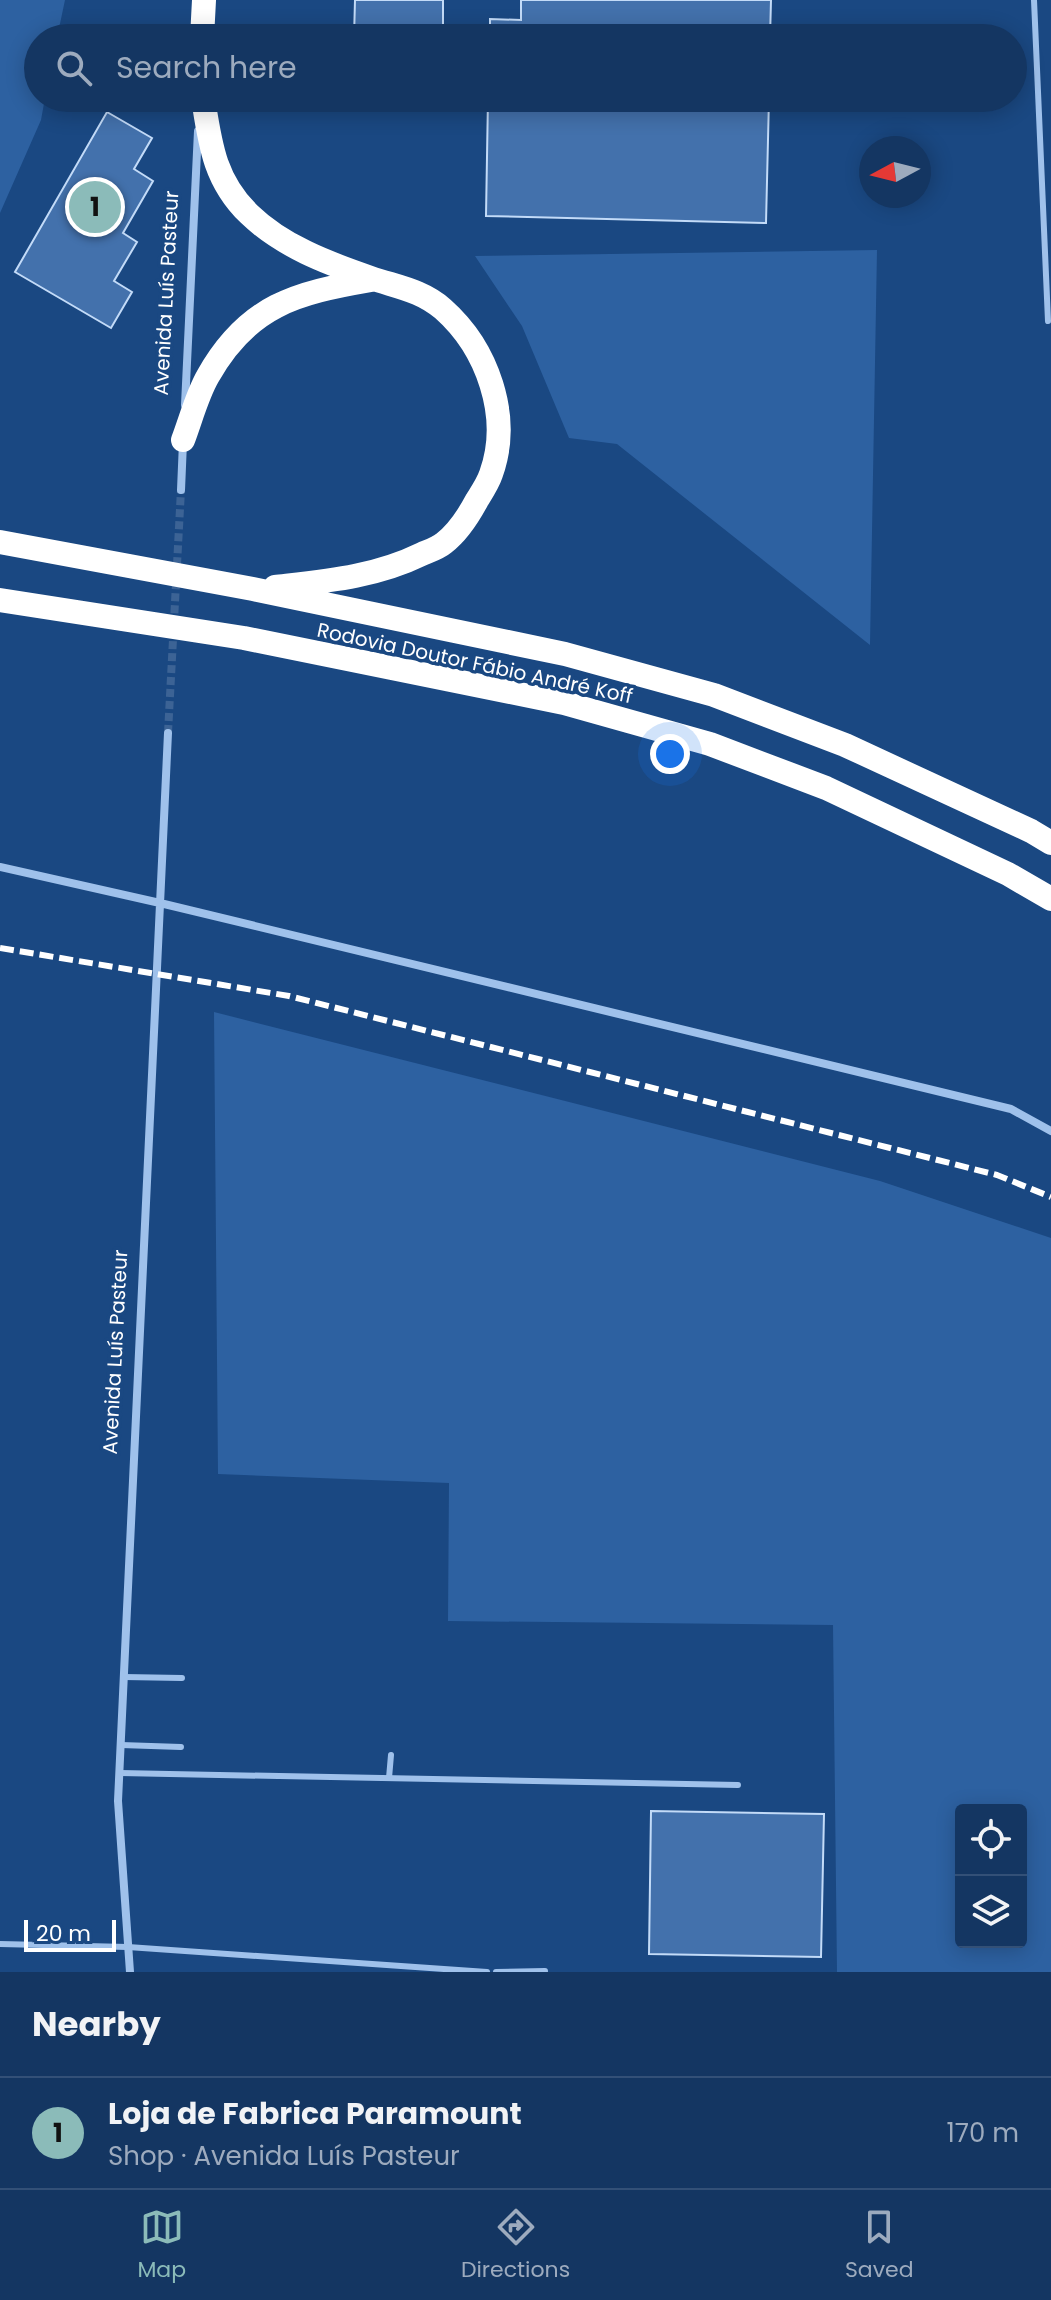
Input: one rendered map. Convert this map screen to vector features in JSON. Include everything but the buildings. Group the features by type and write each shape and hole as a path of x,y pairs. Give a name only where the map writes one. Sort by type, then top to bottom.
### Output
{"highway":[{"path":"203,24 204,0"},
{"path":"204,112 211,154 223,181 248,213 284,242 322,260 418,291 443,309 472,342 492,378 499,433 491,474 470,514 444,543 397,567 350,579 253,589"},
{"path":"183,440 207,377 240,330 290,298 322,288 374,279"},
{"name":"Rodovia Doutor Fábio André Koff","path":"0,542 253,589 565,654 714,695 845,745 1051,843"},
{"name":"Rodovia Doutor Fábio André Koff","path":"0,600 244,638 564,703 710,744 826,788 1008,874 1051,899"}],"street":[{"name":"Avenida Luís Pasteur","path":"181,490 200,112"},
{"name":"Avenida Luís Pasteur","path":"130,1972 118,1801 168,733"},
{"path":"0,867 1011,1109 1051,1131"}],"lane":[{"path":"1034,0 1048,321"},
{"path":"124,1677 182,1678"},
{"path":"121,1745 181,1747"},
{"path":"389,1778 391,1755"},
{"path":"120,1773 738,1785"},
{"path":"0,1944 128,1947 487,1972"},
{"path":"496,1972 545,1971"}],"shaded area":[{"path":"0,0 65,0 60,24 24,24 24,112 42,112 0,213"},
{"path":"877,250 870,645 617,444 569,438 522,326 475,256"},
{"path":"214,1012 880,1181 1051,1238 1051,1972 837,1972 833,1625 448,1621 449,1483 218,1474"}],"tunnel":[{"path":"168,733 181,490"}],"railway":[{"path":"0,948 289,996 997,1175 1051,1197"}],"place":[{"name":"Loja de Fabrica Paramount","path":"95,207"}]}
